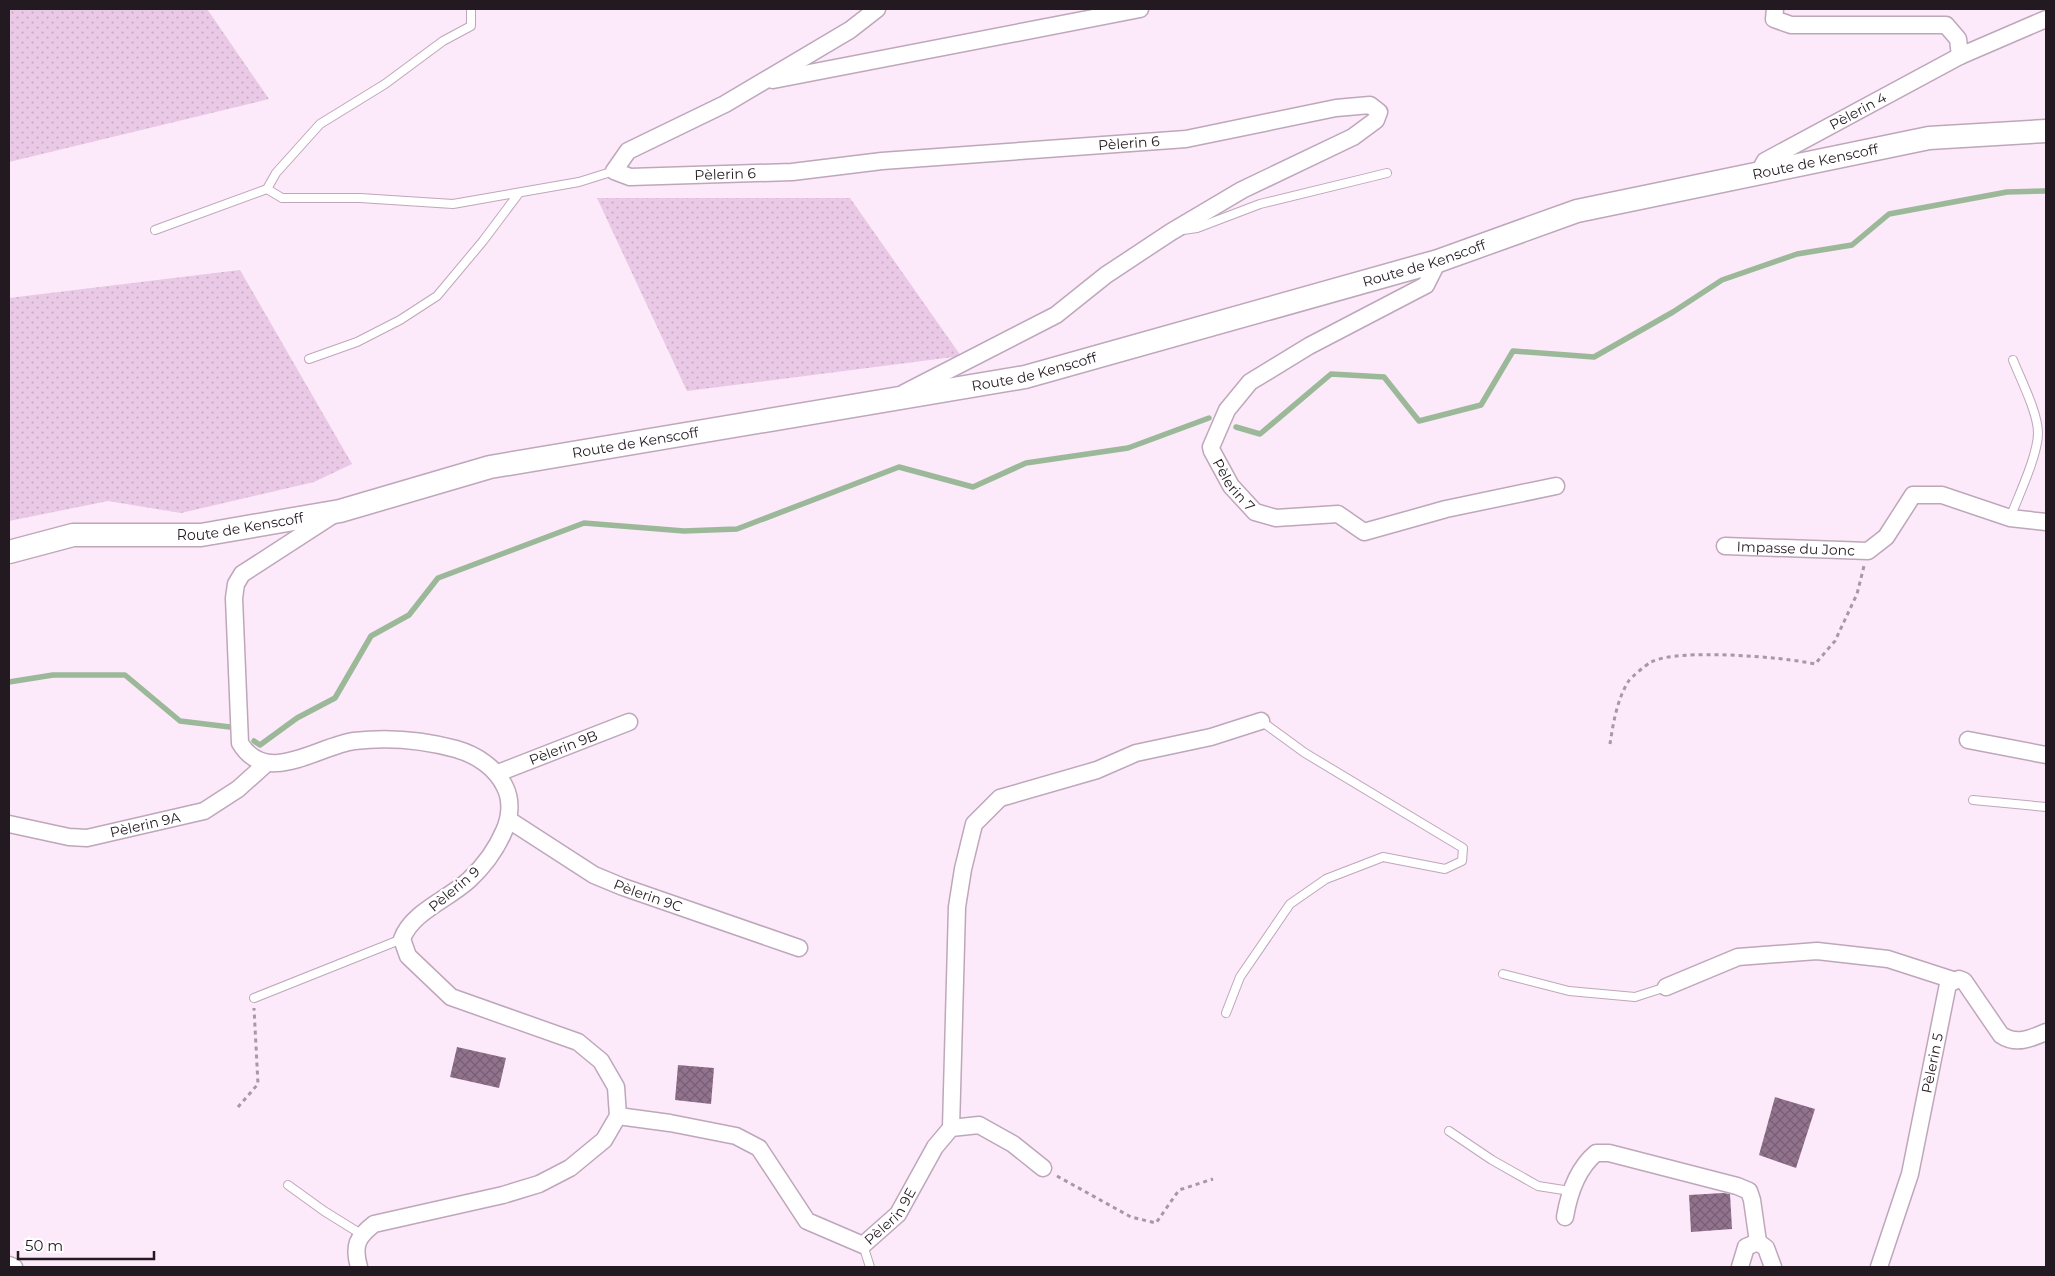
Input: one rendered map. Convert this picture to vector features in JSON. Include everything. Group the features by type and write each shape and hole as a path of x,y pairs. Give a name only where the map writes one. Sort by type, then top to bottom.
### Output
{"main road":[{"name":"Route de Kenscoff","path":"9,552 73,535 201,535 340,511 490,467 1025,377 1438,261 1577,212 1759,172 1929,138 2046,131"}],"street":[{"path":"614,171 628,151 725,104 850,30 877,9"},
{"path":"761,82 1140,9"},
{"path":"1775,9 1774,19 1790,25 1946,25 1958,38 1960,56"},
{"name":"Pèlerin 4","path":"1759,172 1766,161 1960,56 2046,19"},
{"name":"Pèlerin 6","path":"614,171 630,177 792,172 882,161 1186,139 1336,108 1370,105 1379,112 1376,120 1353,137 1242,190 1171,232 1106,275 1056,315 889,400"},
{"name":"Pèlerin 7","path":"1438,261 1426,285 1309,346 1250,382 1227,410 1210,447 1212,452 1231,486 1255,512 1276,518 1338,514 1364,532 1446,509 1556,486"},
{"name":"Impasse du Jonc","path":"1725,546 1868,551 1886,537 1912,495 1942,495 2010,518 2046,522"},
{"path":"340,511 242,574 236,584 234,598 240,743 247,754 267,764 283,763 353,741 409,740 457,750 477,758 498,773"},
{"path":"1043,1168 1013,1144 979,1125 951,1128 957,907 963,869 974,824 1000,798 1098,770 1136,753 1210,737 1261,721"},
{"name":"Pèlerin 9B","path":"498,773 629,722"},
{"path":"1968,740 2046,755"},
{"name":"Pèlerin 9A","path":"9,824 69,837 87,838 204,811 238,790 267,764"},
{"name":"Pèlerin 9","path":"402,939 406,926 468,880 496,850 509,820 508,793 498,773"},
{"name":"Pèlerin 9C","path":"509,820 594,875 799,948"},
{"path":"360,1267 356,1246 361,1234 374,1224 503,1195 539,1184 570,1168 604,1140 618,1116 616,1087 601,1061 578,1042 451,997 408,956 402,939"},
{"path":"1666,987 1738,957 1817,950 1888,959 1954,980 1964,981 2001,1035 2010,1041 2019,1041 2046,1032"},
{"name":"Pèlerin 5","path":"1879,1267 1910,1174 1932,1072 1946,989 1954,980"},
{"name":"Pèlerin 9E","path":"618,1116 670,1123 736,1136 759,1148 807,1221 863,1245 898,1214 935,1147 951,1128"},
{"path":"1565,1217 1570,1191 1589,1159 1596,1153 1609,1153 1737,1186 1749,1192 1752,1200 1758,1242 1766,1248 1773,1267"},
{"path":"1740,1267 1746,1247 1758,1242"},
{"path":"9,1265 14,1267"}],"lane":[{"path":"155,230 267,189 276,173 320,124 384,84 443,41 471,26 471,9"},
{"path":"267,189 282,198 360,198 453,204 579,182 614,171"},
{"path":"1171,232 1197,228 1260,204 1387,173"},
{"path":"309,359 357,342 400,320 437,296 483,241 519,193"},
{"path":"2010,518 2031,460 2038,434 2033,414 2013,360"},
{"path":"1226,1012 1240,978 1290,904 1326,879 1383,858 1445,869 1462,861 1463,848 1304,753 1261,721"},
{"path":"1973,800 2046,807"},
{"path":"254,998 402,939"},
{"path":"1503,974 1569,991 1634,997 1666,987"},
{"path":"1449,1131 1492,1160 1538,1186 1570,1191"},
{"path":"288,1184 324,1212 361,1234"},
{"path":"863,1245 870,1267"}],"path":[{"path":"1610,744 1615,717 1628,681 1652,662 1684,656 1738,655 1797,660 1815,664 1835,641 1857,594 1868,551"},
{"path":"238,1107 258,1084 254,998"},
{"path":"1043,1168 1131,1217 1156,1223 1179,1190 1213,1179"}],"shaded area":[{"path":"9,9 207,9 269,99 9,162"},
{"path":"597,198 850,198 961,356 687,391"},
{"path":"240,270 352,464 314,482 181,513 108,501 9,521 9,298"}],"building":[{"path":"457,1047 506,1058 499,1088 450,1077"},
{"path":"678,1065 714,1068 711,1104 675,1100"},
{"path":"1775,1097 1815,1109 1796,1168 1759,1155"},
{"path":"1730,1194 1732,1229 1691,1232 1689,1195"}],"waterway":[{"path":"1236,427 1260,434 1331,374 1384,377 1419,421 1481,405 1513,351 1594,357 1673,312 1722,280 1797,254 1852,245 1889,214 2007,192 2046,191"},
{"path":"254,741 260,745 297,718 335,698 371,636 409,615 438,578 584,523 684,531 737,529 899,467 973,487 1026,463 1128,448 1209,418"},
{"path":"9,682 53,675 125,675 180,721 230,727"}]}
